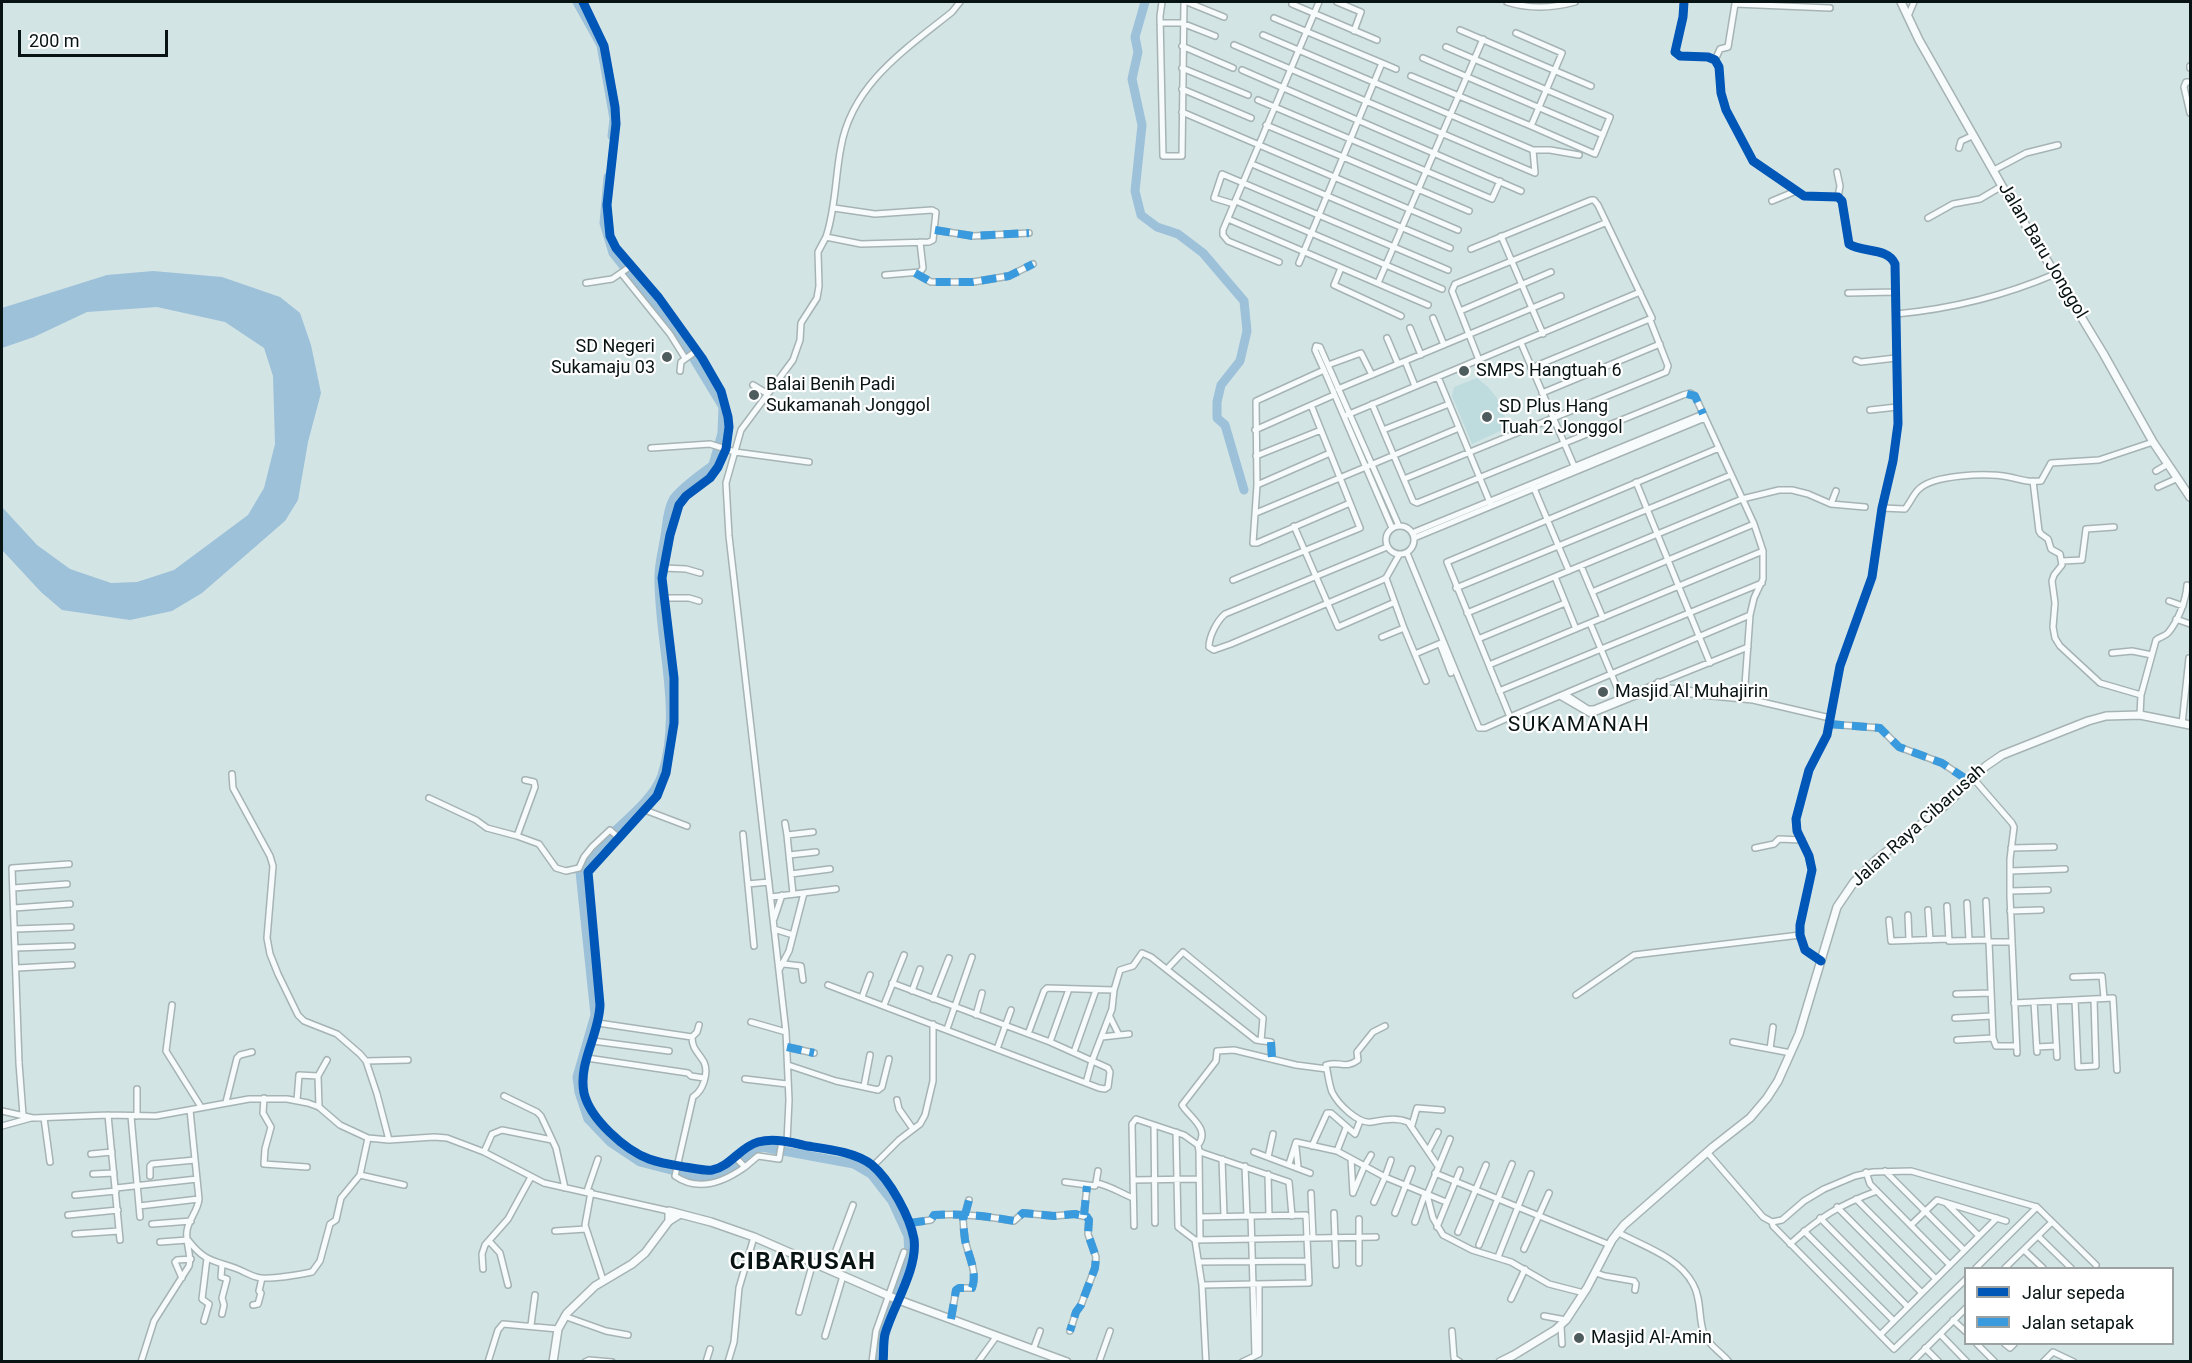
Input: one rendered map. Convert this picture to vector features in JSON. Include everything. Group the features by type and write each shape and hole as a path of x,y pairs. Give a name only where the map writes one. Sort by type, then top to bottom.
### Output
{"main road":[{"name":"Jalan Baru Jonggol","path":"1901,2 1919,40 2002,186 2118,378 2153,442 2190,496"},
{"name":"Jalan Raya Cibarusah","path":"1500,1362 1515,1358 1563,1323 1596,1273 1617,1232 1707,1152 1750,1118 1762,1105 1774,1088 1799,1034 1834,915 1854,882 1876,860 1948,803 1996,758 2088,721 2121,714 2140,715 2190,725"},
{"path":"669,1221 669,1211 754,1236 893,1298 1067,1362"},
{"path":"553,1362 558,1329 564,1316 580,1298 603,1280 626,1268 645,1253 669,1221 680,1214"}],"street":[{"path":"583,2 604,46 615,107 616,124 608,228 626,270 686,357"},
{"path":"699,1025 692,1037 692,1046 705,1066 704,1078 700,1093 693,1097 676,1170 677,1178 690,1183 703,1184 726,1180 758,1156 778,1159 783,1144 788,1065 726,494 727,477 745,423 793,360 800,340 801,323 815,303 819,286 818,252 826,237 834,208 843,135 866,88 895,59 952,12 960,2"},
{"path":"1162,2 1160,23 1163,156 1182,156 1182,23 1185,2 1224,17"},
{"path":"1279,262 1225,239 1223,231 1319,2"},
{"path":"1337,2 1361,12 1354,31"},
{"path":"1508,2 1528,7 1575,2"},
{"path":"1684,2 1676,48 1677,55 1708,57 1715,60 1719,67 1721,93 1726,110 1748,154 1758,165 1796,191 1809,197 1838,197 1842,201 1849,244 1855,248 1891,257 1895,264 1896,444 1882,508 1870,585 1840,666 1824,742 1809,770 1797,813 1796,825 1809,856 1812,870 1802,913 1800,935 1805,950 1821,961"},
{"path":"1908,16 1914,2"},
{"path":"1292,4 1377,40"},
{"path":"1715,60 1720,49 1728,47 1735,4 1794,4 1830,8"},
{"path":"1274,18 1396,69"},
{"path":"1160,23 1182,23 1215,36"},
{"path":"1460,30 1591,86"},
{"path":"1516,33 1562,53 1531,126"},
{"path":"1263,35 1533,150 1550,150 1579,155"},
{"path":"1377,284 1483,39"},
{"path":"1234,45 1535,173 1533,150"},
{"path":"1182,46 1233,68"},
{"path":"1411,76 1595,154 1610,117 1446,48"},
{"path":"1423,58 1603,135"},
{"path":"1299,263 1382,63"},
{"path":"1182,68 1248,95"},
{"path":"1242,70 1281,89 1521,190"},
{"path":"2190,82 2186,82 2184,87 2190,113"},
{"path":"1182,89 1251,118"},
{"path":"1258,100 1492,200 1500,181"},
{"path":"1182,112 1458,230"},
{"path":"1266,125 1469,211"},
{"path":"1959,148 1960,141 1974,135"},
{"path":"1994,170 2026,153 2058,145"},
{"path":"1251,164 1450,248"},
{"path":"1837,172 1840,186 1838,197"},
{"path":"1442,289 1235,202 1214,198 1221,174 1448,270"},
{"path":"1928,218 1953,204 1980,199 2002,186"},
{"path":"1772,201 1796,191"},
{"path":"1404,479 1666,372 1668,366 1650,320 1652,317 1593,199 1471,249"},
{"path":"826,237 861,244 932,242 935,230 936,212 934,210 874,214 834,208"},
{"path":"1228,219 1428,305"},
{"path":"1479,360 1452,291 1455,284 1605,223"},
{"path":"935,230 973,236 1029,233"},
{"path":"1502,236 1543,333"},
{"path":"885,275 920,272 923,268 920,242"},
{"path":"915,273 931,282 973,282 1009,276 1033,264"},
{"path":"1341,268 1334,285 1401,316"},
{"path":"586,283 604,281 626,270"},
{"path":"626,270 659,298 715,379 724,401 729,427 721,447 716,472 679,505 673,519 662,578 674,678 673,740 668,766 657,796 588,872 593,944 600,992 598,1023 587,1058 584,1092 591,1111 598,1121 637,1153 676,1170 712,1170 736,1158 757,1143 783,1144 839,1152 873,1166 897,1197 910,1223 914,1254 893,1298 872,1362"},
{"path":"1460,311 1551,272"},
{"path":"1896,314 2006,293 2055,274"},
{"path":"1346,415 1640,292"},
{"path":"1848,293 1896,292"},
{"path":"1338,389 1561,296"},
{"path":"1433,318 1444,345"},
{"path":"1532,368 1650,320"},
{"path":"1410,328 1421,355"},
{"path":"1387,338 1398,364"},
{"path":"1521,343 1575,469"},
{"path":"1542,393 1660,344"},
{"path":"680,370 679,364 695,352"},
{"path":"1350,502 1254,544 1257,484 1255,404 1258,399 1361,352 1372,375"},
{"path":"1856,360 1860,362 1896,358"},
{"path":"1404,361 1415,387"},
{"path":"1326,368 1338,389 1367,466 1395,527"},
{"path":"1326,368 1334,395 1346,415"},
{"path":"1438,377 1491,504"},
{"path":"753,385 768,394"},
{"path":"1372,404 1413,501 1417,503 1563,442 1687,394 1695,396 1754,524 1763,552 1762,583 1754,598 1750,615 1744,699"},
{"path":"1255,430 1334,395"},
{"path":"1383,430 1449,404"},
{"path":"1233,580 1359,530 1360,525 1311,405"},
{"path":"1870,410 1897,407"},
{"path":"1413,536 1704,416"},
{"path":"1256,513 1459,428"},
{"path":"1256,456 1321,430"},
{"path":"1882,508 1905,509 1918,489 1927,483 1946,478 2005,477 2020,481 2033,481 2043,479 2047,466 2051,463 2099,460 2153,442"},
{"path":"651,448 705,444 735,452 809,462"},
{"path":"1510,717 1447,565 1450,560 1719,448"},
{"path":"1257,484 1330,453"},
{"path":"2156,471 2168,464"},
{"path":"1456,588 1731,475"},
{"path":"2158,487 2178,478"},
{"path":"2033,481 2039,531 2048,539 2051,549 2060,554 2062,561 2052,581 2055,603 2053,627 2055,638 2100,683 2141,695"},
{"path":"1636,482 1710,663"},
{"path":"1534,486 1569,571"},
{"path":"1467,613 1742,499 1779,490 1792,490 1831,504 1865,507"},
{"path":"1831,504 1836,491"},
{"path":"1592,592 1754,524"},
{"path":"1294,526 1326,604 1338,627 1394,603"},
{"path":"1395,527 1407,528 1413,536 1413,547 1407,553 1399,555 1387,547 1386,537 1395,527"},
{"path":"2062,561 2082,560 2086,529 2114,527"},
{"path":"1387,547 1226,614 1216,627 1209,641 1209,647 1212,650 1219,648 1386,578 1399,555"},
{"path":"1488,665 1763,552"},
{"path":"1407,553 1451,673"},
{"path":"1581,566 1603,618"},
{"path":"664,568 686,569 700,573"},
{"path":"1555,577 1576,629"},
{"path":"1386,578 1426,681"},
{"path":"1499,691 1762,583"},
{"path":"2140,715 2141,695 2156,640 2167,634 2176,619 2183,606 2187,585"},
{"path":"664,598 689,598 699,601"},
{"path":"2169,601 2183,606"},
{"path":"1478,639 1565,603"},
{"path":"1441,644 1477,726 1485,728 1750,615"},
{"path":"2176,619 2190,624"},
{"path":"1590,623 1621,698"},
{"path":"1382,637 1404,628"},
{"path":"1415,654 1441,644"},
{"path":"1562,695 1591,710 1748,647"},
{"path":"2112,653 2132,651 2152,655"},
{"path":"2182,724 2189,679 2189,658"},
{"path":"1658,682 1662,687 1733,695 1830,721 1880,728 1899,747 1942,763 1971,780 2012,823 2014,832 2010,871 2010,911 2017,1053"},
{"path":"1562,695 1591,714 1650,690 1744,699"},
{"path":"232,774 233,788 270,856 273,866 268,917 268,948 294,1010 304,1021 337,1034 366,1061 382,1109 389,1140"},
{"path":"517,836 536,787 534,782 525,780"},
{"path":"429,798 476,820 487,828 539,844 556,868 566,871 579,868 592,847 610,830 618,837"},
{"path":"645,810 687,826"},
{"path":"785,823 793,894"},
{"path":"787,835 813,832"},
{"path":"743,834 754,946"},
{"path":"1755,848 1774,844 1779,838 1802,840"},
{"path":"2012,848 2054,848"},
{"path":"789,855 816,852"},
{"path":"23,1115 12,868 69,864"},
{"path":"790,874 830,869"},
{"path":"2010,871 2065,869"},
{"path":"748,884 769,882"},
{"path":"13,888 68,884"},
{"path":"771,897 836,889"},
{"path":"2010,891 2048,890"},
{"path":"779,970 784,964 804,893"},
{"path":"773,921 782,895"},
{"path":"1986,901 1993,1038 1996,1046 2016,1046"},
{"path":"1967,903 1969,940"},
{"path":"14,908 70,904"},
{"path":"1947,906 1949,941"},
{"path":"1928,910 1930,940"},
{"path":"2010,911 2040,910"},
{"path":"1908,915 1909,940"},
{"path":"1889,920 1891,941 1947,939 1949,941 2012,942"},
{"path":"15,929 71,927"},
{"path":"774,929 793,935"},
{"path":"1576,995 1635,955 1800,935"},
{"path":"15,948 72,946"},
{"path":"1167,969 1183,951 1263,1018 1261,1041"},
{"path":"1086,1083 1092,1061 1110,1017 1120,970 1133,966 1142,953 1147,954 1167,969 1256,1040 1271,1042 1272,1059"},
{"path":"884,1005 904,955"},
{"path":"947,1029 972,957"},
{"path":"933,999 949,958"},
{"path":"784,964 801,966 803,980"},
{"path":"17,968 72,965"},
{"path":"912,991 920,969"},
{"path":"862,997 870,975"},
{"path":"2073,977 2102,976 2104,998"},
{"path":"828,985 1086,1083 1103,1089 1108,1087 1109,1070 1074,1052 892,983"},
{"path":"1028,1034 1045,990 1049,988 1114,990"},
{"path":"1050,1042 1069,990"},
{"path":"1074,1052 1096,990"},
{"path":"976,1015 982,993"},
{"path":"1956,994 1991,993"},
{"path":"2075,1000 2078,1067 2097,1066 2094,999"},
{"path":"2014,1003 2114,999 2117,1070"},
{"path":"2054,1001 2057,1057"},
{"path":"2034,1002 2037,1050 2056,1046"},
{"path":"171,1005 166,1051 201,1107"},
{"path":"997,1049 1011,1010"},
{"path":"1956,1018 1992,1016"},
{"path":"1110,1017 1119,1035"},
{"path":"751,1022 786,1032"},
{"path":"598,1023 692,1037"},
{"path":"873,1166 920,1124 926,1115 934,1069 933,1024"},
{"path":"1385,1026 1368,1036 1357,1052 1358,1060 1352,1065 1331,1063 1326,1065 1332,1091 1337,1100 1360,1121 1369,1123 1386,1119 1403,1120 1412,1125 1436,1169 1455,1181 1610,1245"},
{"path":"1770,1049 1773,1027"},
{"path":"1102,1037 1129,1034"},
{"path":"1957,1040 1993,1038"},
{"path":"593,1041 669,1051"},
{"path":"1733,1042 1791,1053"},
{"path":"787,1047 814,1053"},
{"path":"1206,1362 1198,1239 1199,1148 1202,1139 1200,1128 1182,1105 1216,1061 1216,1051 1234,1050 1296,1065 1327,1069"},
{"path":"226,1102 237,1058 252,1052"},
{"path":"864,1086 870,1055"},
{"path":"587,1058 688,1073 691,1076 704,1078"},
{"path":"788,1065 836,1081 878,1090 881,1089 889,1059"},
{"path":"319,1107 318,1076 327,1060"},
{"path":"366,1061 408,1060"},
{"path":"297,1101 298,1075 318,1076"},
{"path":"745,1079 787,1084"},
{"path":"137,1089 134,1116 140,1217"},
{"path":"504,1096 537,1112 545,1122 559,1159 565,1188"},
{"path":"264,1098 263,1113 272,1127 267,1138 264,1164 307,1167"},
{"path":"2,1126 33,1118 156,1116 226,1102 264,1098 297,1101 319,1107 340,1125 368,1138 389,1140 447,1138 484,1152 544,1183 669,1211"},
{"path":"897,1100 899,1108 913,1129"},
{"path":"1412,1125 1418,1108 1442,1110"},
{"path":"141,1362 154,1321 182,1278 191,1259 187,1231 199,1199 190,1110"},
{"path":"2,1111 33,1118"},
{"path":"1312,1146 1327,1113 1331,1113 1355,1134 1360,1121"},
{"path":"108,1115 120,1240"},
{"path":"44,1118 50,1162"},
{"path":"1134,1226 1132,1121 1138,1119 1187,1137 1199,1148 1222,1159 1290,1183 1292,1216"},
{"path":"1154,1125 1155,1224"},
{"path":"1337,1151 1346,1128"},
{"path":"484,1152 492,1134 501,1130 552,1140"},
{"path":"1176,1132 1178,1227 1198,1239 1376,1237"},
{"path":"1428,1152 1438,1132"},
{"path":"1268,1157 1274,1134"},
{"path":"188,1240 207,1258 262,1278 312,1272 317,1267 324,1237 330,1224 336,1220 341,1198 360,1175 368,1138"},
{"path":"1415,1222 1450,1139"},
{"path":"1296,1142 1337,1151 1385,1177 1446,1202"},
{"path":"1289,1164 1296,1142"},
{"path":"1296,1142 1298,1167"},
{"path":"91,1154 112,1152"},
{"path":"1254,1152 1310,1173"},
{"path":"1707,1152 1763,1217 1772,1222 1790,1244 1894,1349 1964,1280"},
{"path":"1351,1159 1353,1193 1371,1155"},
{"path":"736,1158 744,1167"},
{"path":"598,1159 585,1216 586,1229 603,1280"},
{"path":"1222,1159 1224,1216"},
{"path":"150,1176 152,1164 195,1160"},
{"path":"1374,1202 1391,1160"},
{"path":"1479,1245 1512,1164"},
{"path":"1458,1232 1486,1165"},
{"path":"1242,1362 1259,1354 1257,1285 1245,1166"},
{"path":"1395,1213 1412,1169"},
{"path":"1437,1227 1460,1170"},
{"path":"1885,1171 1964,1250"},
{"path":"1065,1182 1095,1186 1098,1172"},
{"path":"1772,1222 1782,1220 1804,1201 1824,1189 1866,1172 1921,1173 2037,1207 2096,1265"},
{"path":"1866,1172 1870,1184 1950,1265"},
{"path":"93,1174 114,1173"},
{"path":"1268,1174 1269,1216"},
{"path":"1498,1257 1531,1174"},
{"path":"360,1175 404,1185"},
{"path":"483,1269 483,1250 508,1219 531,1177"},
{"path":"75,1195 198,1179"},
{"path":"1133,1180 1199,1179"},
{"path":"1096,1183 1133,1198"},
{"path":"1084,1215 1087,1186"},
{"path":"1790,1244 1820,1218 1837,1207 1877,1191"},
{"path":"1202,1285 1308,1284 1311,1193"},
{"path":"1524,1249 1550,1193"},
{"path":"1426,1194 1430,1212 1437,1227 1448,1238 1472,1250 1498,1257 1525,1269 1550,1284 1584,1293"},
{"path":"139,1206 199,1199"},
{"path":"1856,1199 1936,1279"},
{"path":"951,1319 956,1290 972,1288 974,1281 971,1256 965,1238 964,1215 969,1200"},
{"path":"1911,1225 1937,1200 2006,1221"},
{"path":"1945,1202 1979,1236"},
{"path":"829,1269 853,1205"},
{"path":"1837,1207 1922,1293"},
{"path":"1978,1267 2037,1207"},
{"path":"68,1215 118,1210"},
{"path":"910,1223 931,1220 935,1215 964,1215 1014,1221 1021,1213 1054,1216 1084,1215 1089,1219 1088,1234 1096,1254 1096,1261 1070,1331"},
{"path":"1334,1213 1336,1265"},
{"path":"1200,1217 1306,1215 1310,1238"},
{"path":"1820,1218 1908,1307"},
{"path":"1880,1335 1997,1218"},
{"path":"1359,1219 1359,1263"},
{"path":"152,1224 191,1221"},
{"path":"2010,1267 2052,1222"},
{"path":"555,1231 586,1229"},
{"path":"75,1234 120,1231"},
{"path":"1804,1231 1894,1321"},
{"path":"1617,1232 1665,1256 1692,1281 1699,1299 1704,1335 1729,1362"},
{"path":"728,1362 734,1342 739,1288 754,1236"},
{"path":"2038,1236 2069,1267"},
{"path":"160,1242 188,1240"},
{"path":"489,1241 500,1253 508,1285"},
{"path":"2024,1250 2041,1267"},
{"path":"883,1362 880,1334 893,1298 904,1252"},
{"path":"204,1321 209,1304 202,1299 207,1258"},
{"path":"182,1278 175,1262 191,1259"},
{"path":"1199,1262 1308,1261"},
{"path":"799,1312 813,1262"},
{"path":"222,1265 221,1277 227,1279 222,1298 224,1305 222,1314"},
{"path":"1511,1299 1525,1269"},
{"path":"1596,1273 1634,1281 1635,1290"},
{"path":"825,1336 843,1276"},
{"path":"253,1305 261,1301 259,1291 262,1278"},
{"path":"531,1325 535,1295"},
{"path":"1912,1362 1964,1309"},
{"path":"564,1316 606,1331 628,1335"},
{"path":"1544,1316 1563,1323 1562,1344"},
{"path":"1953,1320 1964,1331"},
{"path":"488,1362 500,1326 503,1324 558,1329"},
{"path":"1033,1350 1040,1331"},
{"path":"1099,1362 1110,1331"},
{"path":"1452,1331 1454,1358 1460,1362"},
{"path":"1940,1334 1967,1362"},
{"path":"978,1362 996,1336"},
{"path":"1978,1345 1995,1362"},
{"path":"1925,1348 1939,1362"},
{"path":"706,1362 710,1349"},
{"path":"2043,1362 2053,1352 2071,1361"},
{"path":"585,1362 589,1360 612,1362"}],"shaded area":[{"path":"1477,378 1497,398 1509,427 1472,444 1452,396 1454,387"}],"water":[{"path":"153,271 222,277 280,297 300,313 311,345 321,393 308,442 298,500 285,521 202,593 172,611 130,620 62,610 41,592 2,550 2,507 37,545 70,569 111,583 137,582 174,570 248,515 264,488 275,444 273,376 264,348 225,322 157,307 87,312 34,337 2,348 2,308 107,275"}],"waterway":[{"path":"577,2 601,45 614,119 612,136"},
{"path":"1145,2 1135,37 1138,52 1132,79 1142,125 1135,191 1141,215 1157,227 1178,234 1203,253 1244,301 1247,331 1240,361 1221,385 1217,402 1217,418 1225,425 1244,490"},
{"path":"608,177 604,223 613,253 683,341 723,407 722,433 713,465 685,487 671,504 660,561 660,601 670,701 668,750 662,775 647,800 598,847 580,872 595,1015 577,1077 579,1092 588,1119 610,1142 640,1162 698,1177 714,1176 730,1170 762,1147 854,1164 871,1174 892,1201 908,1236 909,1256 881,1328 878,1362"}],"marked path":[{"path":"935,230 973,236 1029,233"},
{"path":"915,273 931,282 973,282 1009,276 1033,264"},
{"path":"1687,394 1695,396 1703,414"},
{"path":"1829,724 1880,728 1899,747 1942,763 1969,781"},
{"path":"1271,1042 1272,1059"},
{"path":"787,1047 814,1053"},
{"path":"1084,1215 1087,1186"},
{"path":"965,1215 969,1200"},
{"path":"910,1223 931,1220 934,1215 944,1214 974,1215 1014,1221 1023,1213 1054,1216 1075,1214 1087,1217 1089,1220 1088,1234 1096,1257 1095,1268 1070,1331"},
{"path":"951,1319 956,1290 972,1288 974,1282 965,1240 963,1215"}],"cycle path":[{"path":"583,2 604,46 615,107 616,124 607,205 610,236 616,248 659,298 702,358 721,391 729,427 726,449 718,467 710,478 686,496 679,505 670,535 662,578 674,678 674,723 666,773 657,796 588,872 600,1005 586,1060 584,1093 593,1113 619,1141 640,1155 658,1162 712,1170 724,1165 758,1142 776,1140 841,1152 858,1157 872,1165 886,1180 898,1199 914,1239 909,1275 885,1334 883,1362"},
{"path":"1684,2 1675,52 1680,56 1708,57 1715,60 1719,67 1721,93 1726,110 1753,161 1804,196 1838,197 1842,201 1849,244 1887,255 1895,264 1898,424 1893,461 1882,508 1872,577 1840,666 1827,735 1809,770 1796,819 1797,831 1809,856 1812,870 1800,925 1800,935 1805,950 1821,961"}],"place":[{"name":"SD Negeri Sukamaju 03","path":"667,357"},
{"name":"SMPS Hangtuah 6","path":"1464,371"},
{"name":"Balai Benih Padi Sukamanah Jonggol","path":"754,395"},
{"name":"SD Plus Hang Tuah 2 Jonggol","path":"1487,417"},
{"name":"Masjid Al Muhajirin","path":"1603,692"},
{"name":"Masjid Al-Amin","path":"1579,1338"}],"district":[{"name":"SUKAMANAH","path":"1579,726"},
{"name":"CIBARUSAH","path":"803,1263"}]}
